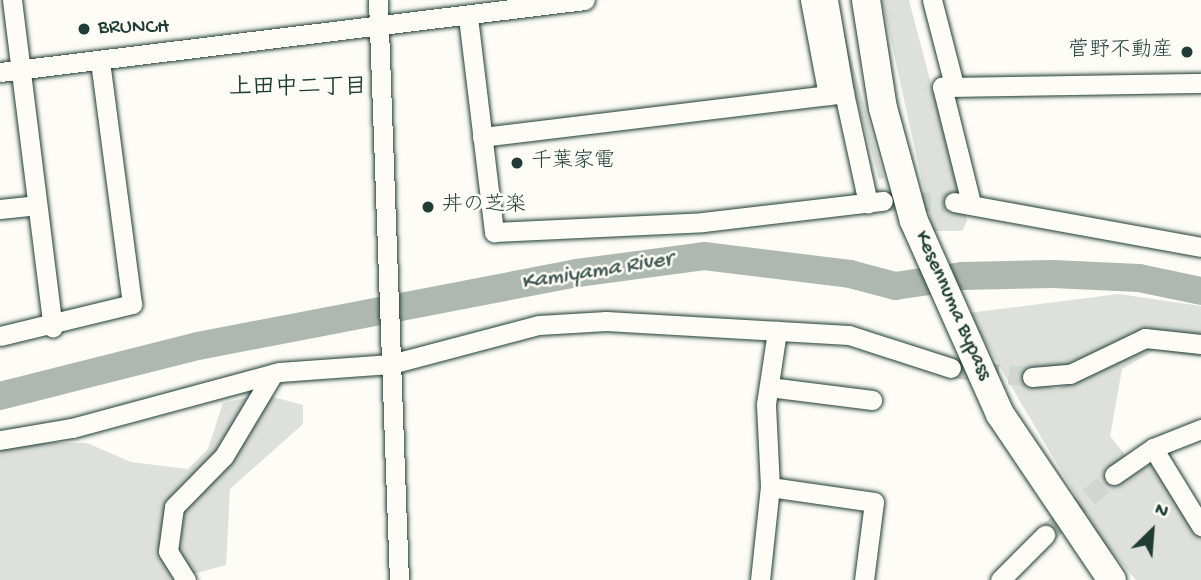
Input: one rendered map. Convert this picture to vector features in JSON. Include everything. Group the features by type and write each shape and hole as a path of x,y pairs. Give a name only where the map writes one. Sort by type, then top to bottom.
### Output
{"highway":[{"name":"Kesennuma Bypass","path":"866,0 883,108 914,221 1000,414 1112,580"}],"street":[{"path":"12,0 9,70 36,205 53,327"},
{"path":"378,0 399,580"},
{"path":"9,70 468,17 585,0"},
{"path":"468,17 494,232 703,222 875,202 836,94 810,0"},
{"path":"828,0 836,94"},
{"path":"932,0 954,85"},
{"path":"0,336 53,327 132,304 100,61"},
{"path":"1201,83 954,85 938,92 963,203 1201,247"},
{"path":"482,136 836,94"},
{"path":"0,209 36,205"},
{"path":"0,440 72,428 273,374 391,360 539,325 606,321 849,335 951,368"},
{"path":"760,580 770,487 769,387 777,331"},
{"path":"1032,377 1070,374 1145,338 1201,344"},
{"path":"186,580 168,551 174,507 223,456 273,374"},
{"path":"769,387 872,400"},
{"path":"1114,475 1153,448 1201,429"},
{"path":"1153,448 1201,526"},
{"path":"770,487 874,502 864,580"},
{"path":"1000,580 1045,535"}],"shaded area":[{"path":"835,0 884,178 879,179 853,86"},
{"path":"882,0 909,0 967,221 962,231 933,231"},
{"path":"1119,294 1201,306 1201,341 1158,333 1040,384 1057,389 1149,342 1201,349 1201,357 1155,350 1122,369 1110,436 1126,456 1108,472 1119,484 1151,464 1201,535 1201,580 1136,580 1103,542 968,313"},
{"path":"262,394 303,405 303,424 230,489 226,565 171,580 0,580 0,442 87,443 131,462 188,469 208,449 223,403"}],"waterway":[{"name":"Kamiyama River","path":"0,396 198,346 577,273 704,256 850,274 895,286 963,276 1053,274 1139,278 1201,291"}],"tunnel":[{"path":"883,201 954,202"},
{"path":"951,368 1032,377"},
{"path":"1045,535 1114,475"}],"place":[{"name":"BRUNCH","path":"84,29"},
{"name":"菅野不動産","path":"1187,52"},
{"name":"千葉家電","path":"517,163"},
{"name":"丼の芝楽","path":"428,207"}],"district":[{"name":"上田中二丁目","path":"298,89"}]}
